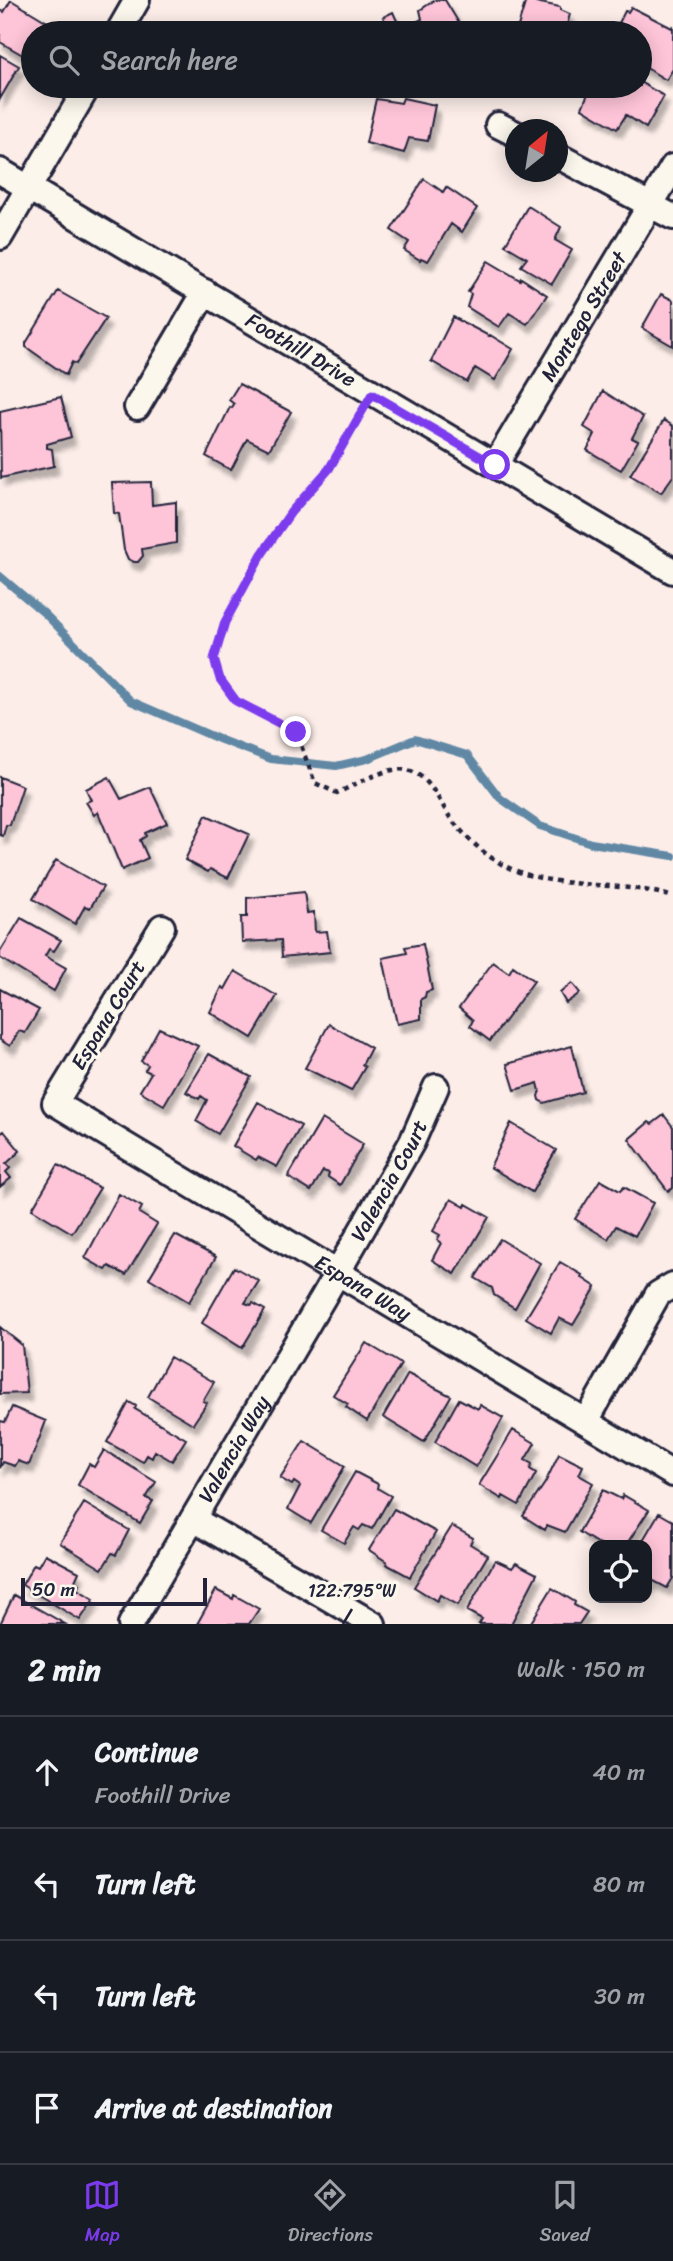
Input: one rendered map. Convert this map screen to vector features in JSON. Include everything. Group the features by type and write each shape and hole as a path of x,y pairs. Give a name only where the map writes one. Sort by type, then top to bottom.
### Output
{"street":[{"path":"125,21 138,0"},
{"path":"0,237 81,98"},
{"path":"568,161 673,217"},
{"name":"Montego Street","path":"495,465 673,167"},
{"name":"Foothill Drive","path":"0,171 673,571"},
{"path":"137,407 205,292"},
{"name":"Espana Court","path":"55,1103 162,927"},
{"name":"Valencia Court","path":"338,1273 412,1142 436,1087"},
{"name":"Espana Way","path":"55,1103 673,1474"},
{"name":"Valencia Way","path":"131,1624 338,1273"},
{"path":"586,1421 658,1294 673,1284"},
{"path":"193,1519 373,1624"}],"path":[{"path":"372,394 329,469 291,512 262,554 225,622 214,659 220,679 236,701 296,732 315,783 337,793 390,770 409,770 423,779 442,801 453,823 476,846 505,866 566,883 653,890 673,897"}],"building":[{"path":"11,0 46,21 21,21 21,54 0,42 0,10 4,12"},
{"path":"435,0 445,0 458,21 418,21 422,19 420,10"},
{"path":"526,0 560,7 560,10 570,14 568,21 520,21"},
{"path":"631,7 672,28 673,25 673,69 666,80 652,71 652,21 620,21 625,11 628,12"},
{"path":"393,12 397,21 385,21 383,17"},
{"path":"0,55 19,66 0,99"},
{"path":"652,89 664,96 646,128 626,115 617,129 582,108 586,98 652,98"},
{"path":"403,98 435,105 428,141 409,138 404,153 366,143 376,99 401,103"},
{"path":"424,179 443,192 446,187 477,208 462,232 451,224 428,261 421,258 420,260 404,250 409,242 391,230"},
{"path":"528,206 561,227 555,240 572,250 552,284 521,266 527,258 505,245"},
{"path":"488,261 547,295 527,324 509,313 499,327 467,307 471,294 468,292"},
{"path":"58,291 106,318 76,364 72,362 66,375 26,347"},
{"path":"661,294 673,300 673,346 642,328"},
{"path":"453,317 513,349 495,380 475,368 467,382 431,361"},
{"path":"239,384 291,412 269,450 247,439 231,470 206,456 234,404 229,400"},
{"path":"603,391 643,417 632,438 638,441 621,470 587,450 595,434 584,427"},
{"path":"61,397 71,437 47,444 47,448 52,449 54,466 1,478 0,411"},
{"path":"664,420 673,426 673,476 661,493 630,475"},
{"path":"151,482 152,505 176,502 176,543 142,549 143,556 138,562 134,562 128,559 124,550 119,514 114,513 112,483"},
{"path":"0,777 23,786 10,825 6,825 3,836 0,835"},
{"path":"109,777 121,799 150,787 167,823 145,833 146,836 140,840 148,858 122,870 98,812 94,815 86,802 91,800 86,789"},
{"path":"206,815 249,834 228,878 210,869 208,872 185,860"},
{"path":"56,860 103,887 90,908 85,906 75,924 33,899"},
{"path":"304,892 307,913 314,912 315,932 327,931 330,952 282,957 281,940 242,942 241,917 247,917 247,898"},
{"path":"21,918 61,940 54,951 49,949 45,956 66,968 54,991 0,958 0,952"},
{"path":"423,944 432,990 426,992 421,999 421,1019 397,1024 383,958 407,953 405,947"},
{"path":"493,962 509,973 513,966 534,981 490,1041 470,1026 473,1020 459,1008"},
{"path":"235,971 277,996 252,1038 210,1012 222,987 225,989"},
{"path":"572,983 580,993 566,1003 560,993"},
{"path":"0,989 39,1010 25,1033 19,1031 10,1046 0,1040"},
{"path":"329,1024 371,1048 362,1065 365,1067 351,1091 305,1068"},
{"path":"159,1028 198,1046 164,1105 140,1091 151,1073 145,1070 148,1065 141,1061"},
{"path":"572,1046 583,1092 544,1103 539,1100 538,1083 515,1090 507,1064"},
{"path":"209,1054 251,1077 218,1134 196,1121 207,1100 186,1092"},
{"path":"258,1102 301,1126 277,1167 258,1157 256,1160 233,1146"},
{"path":"664,1115 673,1127 673,1188 668,1191 629,1139 649,1122 652,1124"},
{"path":"322,1119 363,1144 340,1185 328,1177 329,1173 323,1171 311,1191 288,1177"},
{"path":"511,1123 556,1150 532,1192 490,1167"},
{"path":"4,1131 20,1151 6,1164 10,1168 6,1172 11,1178 0,1187 0,1134"},
{"path":"58,1165 100,1188 72,1233 32,1209"},
{"path":"600,1180 620,1191 624,1187 653,1203 635,1236 616,1226 608,1239 575,1219"},
{"path":"119,1194 142,1207 139,1213 157,1224 126,1275 109,1266 106,1270 85,1258"},
{"path":"451,1199 489,1217 455,1274 432,1260 441,1243 437,1240 440,1235 433,1231"},
{"path":"175,1235 216,1257 189,1302 149,1278"},
{"path":"500,1239 540,1263 515,1308 494,1295 492,1288 475,1278"},
{"path":"560,1262 596,1287 573,1325 559,1318 551,1333 526,1318"},
{"path":"234,1267 259,1281 245,1303 253,1303 265,1310 242,1348 202,1323"},
{"path":"0,1327 22,1345 27,1393 0,1394"},
{"path":"366,1343 401,1364 367,1421 333,1395"},
{"path":"170,1357 214,1382 203,1401 207,1403 193,1424 148,1397"},
{"path":"408,1374 451,1396 424,1442 383,1417"},
{"path":"459,1399 478,1409 480,1405 503,1418 476,1467 435,1442"},
{"path":"129,1402 136,1406 135,1409 186,1439 172,1461 155,1451 152,1458 147,1455 143,1462 107,1442"},
{"path":"12,1407 46,1421 29,1465 18,1461 15,1466 3,1462 0,1468 0,1421 5,1422"},
{"path":"513,1430 535,1443 525,1460 532,1464 530,1469 536,1473 519,1505 503,1496 502,1499 479,1485"},
{"path":"304,1441 345,1466 311,1523 288,1509 300,1486 280,1478"},
{"path":"104,1450 156,1482 146,1498 153,1501 140,1523 78,1485 89,1464 94,1467"},
{"path":"559,1454 583,1466 579,1475 593,1483 565,1532 547,1525 545,1530 523,1516 545,1483"},
{"path":"355,1472 378,1484 377,1488 391,1496 372,1529 363,1525 359,1530 354,1527 344,1543 321,1530"},
{"path":"603,1490 621,1499 623,1495 649,1510 629,1540 592,1540 579,1532"},
{"path":"84,1503 129,1530 116,1555 112,1553 102,1569 60,1543"},
{"path":"394,1509 436,1532 410,1577 386,1564 387,1562 369,1550"},
{"path":"659,1513 673,1521 673,1578 667,1588 652,1580 652,1540 643,1540"},
{"path":"452,1526 473,1538 470,1544 488,1555 458,1605 440,1595 437,1601 414,1587"},
{"path":"45,1554 79,1572 75,1581 79,1584 77,1589 94,1599 80,1620 22,1585 34,1564 38,1566"},
{"path":"495,1560 512,1568 516,1563 537,1574 511,1624 479,1624 482,1619 467,1611"},
{"path":"552,1588 587,1612 579,1624 530,1624"},
{"path":"216,1590 233,1599 234,1595 259,1609 249,1624 197,1624"},
{"path":"14,1595 65,1624 0,1624"}],"waterway":[{"path":"0,576 45,614 131,701 221,740 271,759 336,766 367,759 415,739 467,755 500,798 540,826 591,843 673,856"}],"route":[{"path":"296,732 236,701 220,679 214,659 225,622 262,554 291,512 329,469 372,394 495,465"}]}
